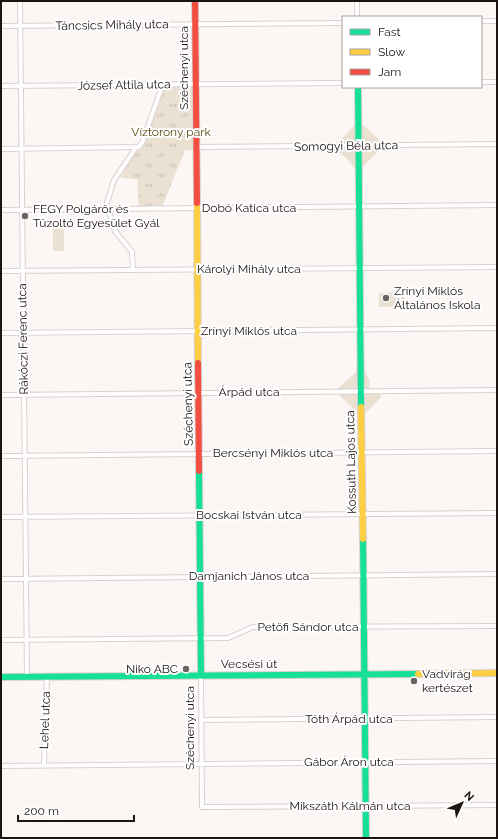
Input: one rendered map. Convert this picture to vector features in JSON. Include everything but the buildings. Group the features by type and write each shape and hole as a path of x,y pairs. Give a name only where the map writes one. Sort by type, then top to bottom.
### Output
{"street":[{"name":"Rákóczi Ferenc utca","path":"20,1 27,676"},
{"name":"Széchenyi utca","path":"195,1 202,807"},
{"path":"357,1 357,16"},
{"path":"482,21 497,21"},
{"name":"Táncsics Mihály utca","path":"1,26 342,23"},
{"path":"482,82 497,82"},
{"name":"József Attila utca","path":"1,86 342,83"},
{"path":"133,270 132,252 115,231 106,209 114,180 138,146 163,84"},
{"name":"Kossuth Lajos utca","path":"358,88 366,837"},
{"name":"Somogyi Béla utca","path":"196,147 497,144"},
{"path":"1,149 138,146"},
{"name":"Dobó Katica utca","path":"1,210 497,205"},
{"name":"Károlyi Mihály utca","path":"1,271 497,267"},
{"name":"Zrínyi Miklós utca","path":"1,333 497,328"},
{"name":"Árpád utca","path":"1,395 497,390"},
{"name":"Bercsényi Miklós utca","path":"1,456 497,451"},
{"name":"Bocskai István utca","path":"1,517 497,513"},
{"name":"Damjanich János utca","path":"1,579 497,574"},
{"name":"Petőfi Sándor utca","path":"1,640 228,638 253,627 497,626"},
{"name":"Vecsési út","path":"1,676 497,673"},
{"name":"Lehel utca","path":"44,764 47,676"},
{"name":"Tóth Árpád utca","path":"201,720 497,717"},
{"name":"Gábor Áron utca","path":"1,766 44,764 497,761"},
{"name":"Mikszáth Kálmán utca","path":"202,807 497,805"}],"green space":[{"name":"Víztorony park","path":"194,85 193,150 185,150 162,207 139,207 137,179 120,178 137,150 141,149 164,86"},
{"path":"357,123 357,141 355,143 336,144"},
{"path":"361,123 383,143 364,144 361,141"},
{"path":"356,147 357,171 346,158 333,148"},
{"path":"363,147 382,147 361,169 361,149"},
{"path":"53,226 64,226 64,251 53,251"},
{"path":"404,292 405,306 379,307 379,293"},
{"path":"356,365 359,365 359,387 357,389 336,390 354,374 356,371"},
{"path":"363,368 370,380 369,389 365,389 363,387"},
{"path":"357,392 359,394 360,415 337,393"},
{"path":"365,393 380,393 381,397 364,415 363,395"}],"traffic: fast":[{"path":"358,88 361,407"},
{"path":"199,471 201,675"},
{"path":"363,539 366,837"},
{"path":"1,677 418,674"}],"traffic: slow":[{"path":"197,203 198,363"},
{"path":"361,407 363,539"},
{"path":"418,674 497,673"}],"traffic: jam":[{"path":"195,1 197,203"},
{"path":"198,363 199,471"}],"place":[{"name":"FEGY Polgárőr és Tűzoltó Egyesület Gyál","path":"25,216"},
{"name":"Zrínyi Miklós Általános Iskola","path":"386,298"},
{"name":"Niko ABC","path":"186,669"},
{"name":"Vadvirág kertészet","path":"414,681"}]}
